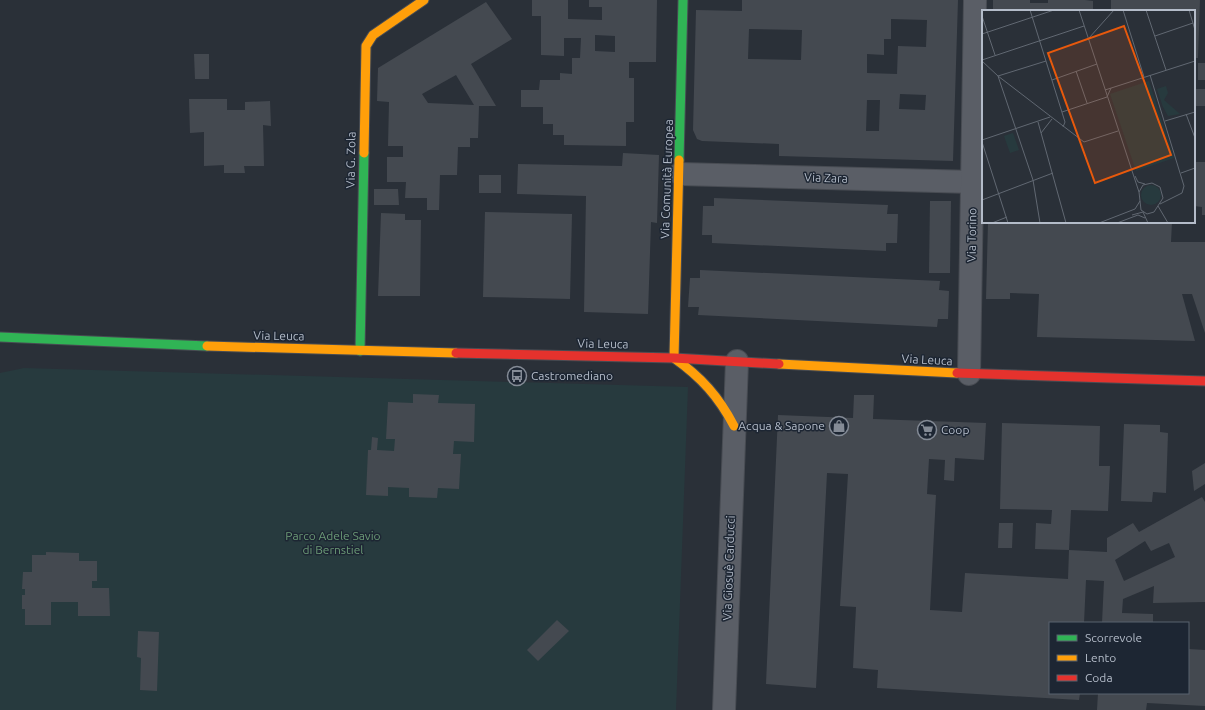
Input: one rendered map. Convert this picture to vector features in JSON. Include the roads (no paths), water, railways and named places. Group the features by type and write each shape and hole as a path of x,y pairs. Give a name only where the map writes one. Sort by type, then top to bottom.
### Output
{"main road":[{"name":"Via G. Zola","path":"360,350 366,46 373,35 424,0"},
{"name":"Via Comunità Europea","path":"674,358 680,174 683,0"},
{"name":"Via Leuca","path":"0,337 247,348 674,358 968,374 1205,381"},
{"name":"Via Giosuè Carducci","path":"674,358 696,373 716,392 734,426"}],"street":[{"name":"Via Torino","path":"968,374 973,182 974,0"},
{"name":"Via Zara","path":"680,174 973,182"},
{"name":"Via Giosuè Carducci","path":"724,710 737,361"}],"place":[{"name":"Castromediano","path":"517,376"},
{"name":"Acqua & Sapone","path":"839,426"},
{"name":"Coop","path":"927,430"}],"park label":[{"name":"Parco Adele Savio di Bernstiel","path":"333,543"}]}
